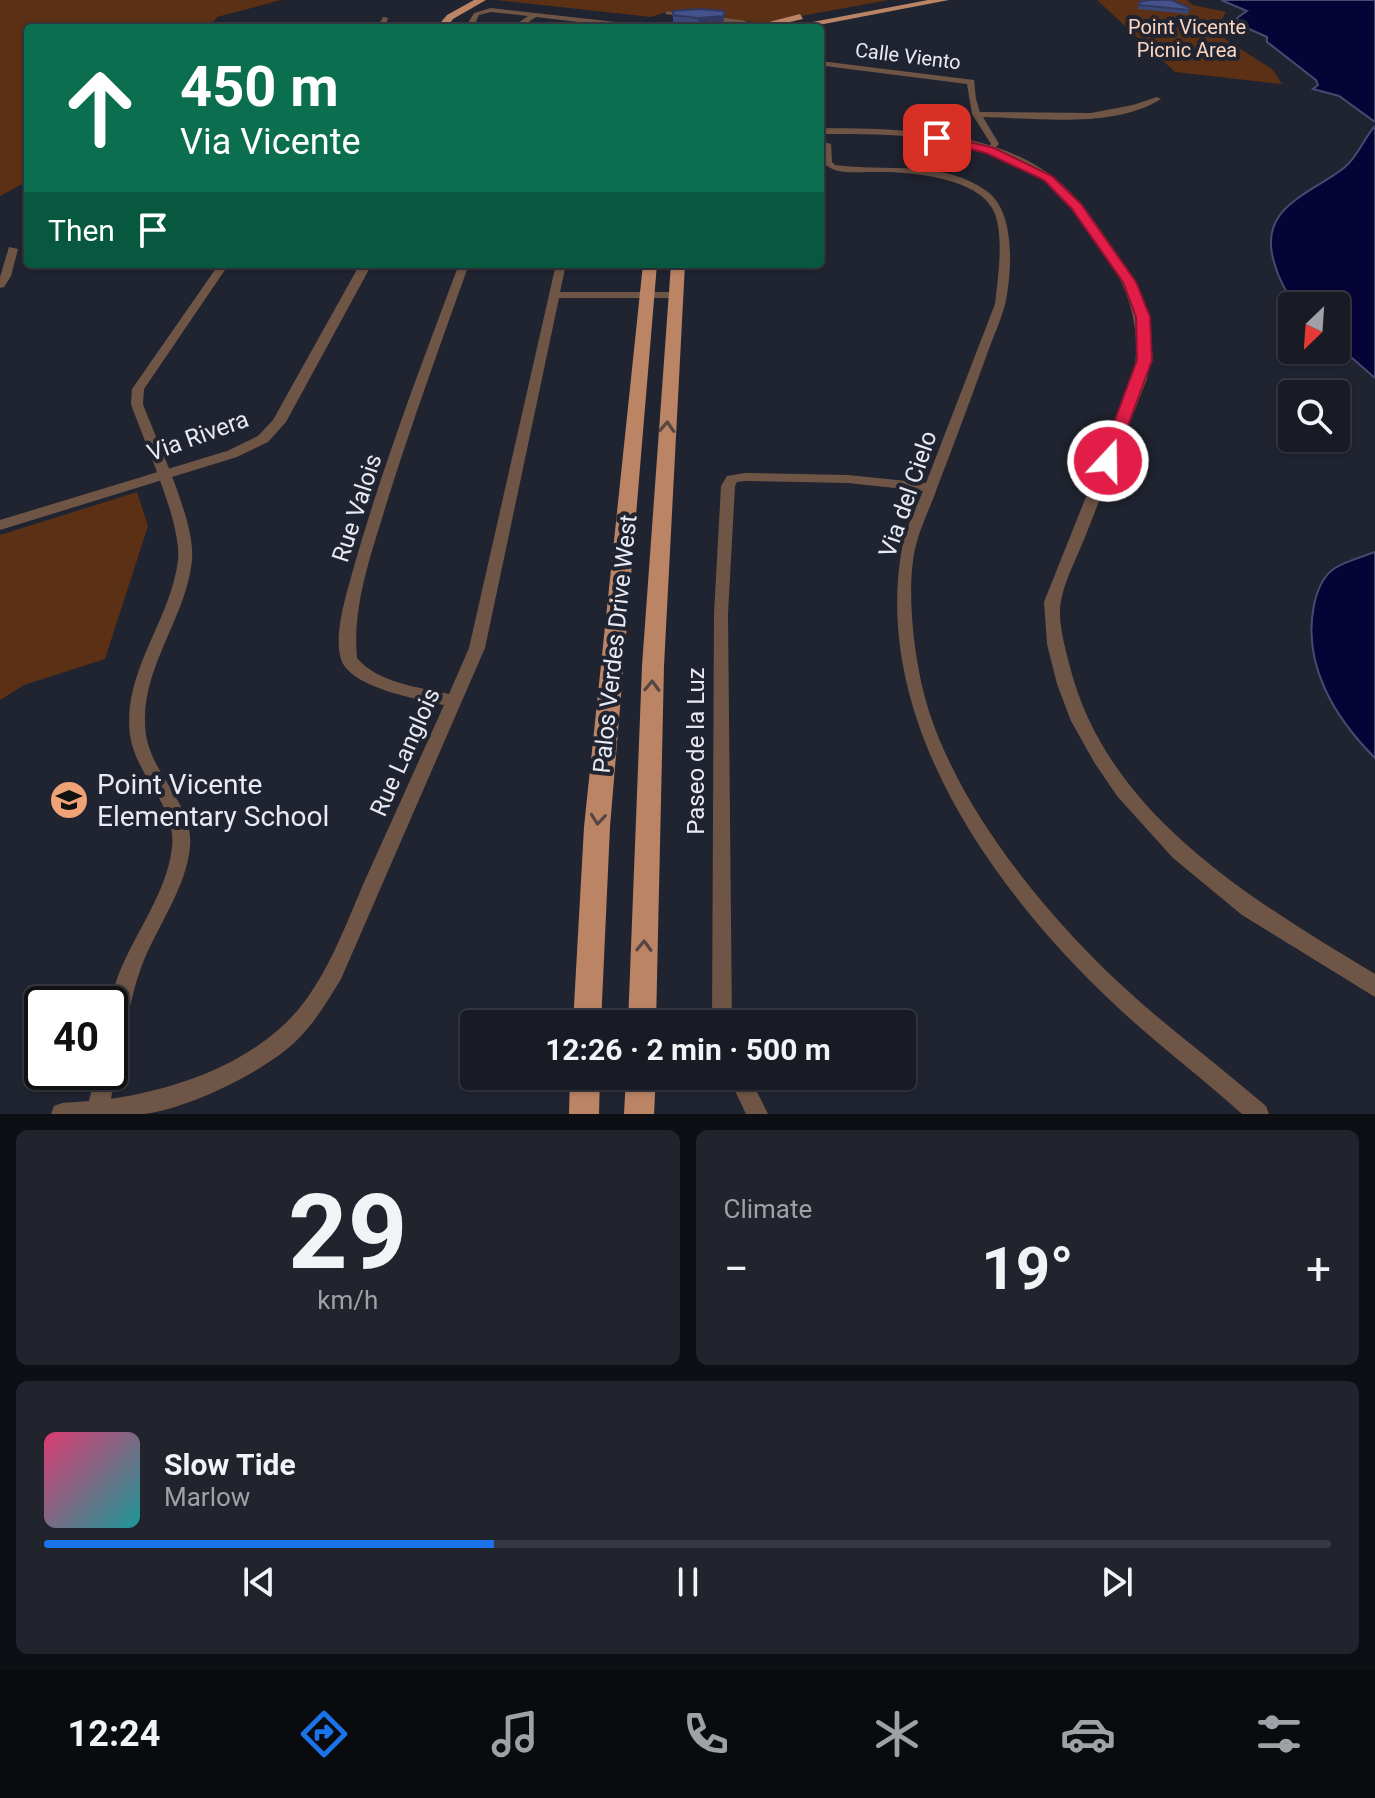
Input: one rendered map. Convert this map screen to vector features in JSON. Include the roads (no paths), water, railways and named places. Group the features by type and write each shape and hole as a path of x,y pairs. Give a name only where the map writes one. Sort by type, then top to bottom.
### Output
{"main road":[{"path":"433,24 442,14 467,0"},
{"path":"444,24 450,17 481,0"},
{"path":"770,24 898,0"},
{"path":"809,24 944,0"},
{"name":"Palos Verdes Drive West","path":"588,1010 597,827 650,268"},
{"name":"Palos Verdes Drive West","path":"642,1010 653,666 678,268"},
{"path":"584,1114 585,1090"},
{"path":"639,1114 640,1090"}],"street":[{"path":"471,24 474,16 485,11 616,24"},
{"path":"667,13 747,24"},
{"path":"521,24 535,15"},
{"path":"383,24 385,18"},
{"path":"573,24 581,19"},
{"name":"Calle Viento","path":"828,64 971,82 970,93 984,144"},
{"path":"976,114 1072,117 1115,111 1157,99"},
{"path":"825,136 910,134 984,144 1059,187 1117,262 1143,317 1146,347 1140,379 1052,602 1055,655 1072,708 1104,762 1139,808 1212,880 1261,915 1375,986"},
{"name":"Via del Cielo","path":"825,136 828,163 832,167 902,170 940,176 987,196 999,211 1004,281 1000,304 909,546 903,580 903,625 912,680 930,736 961,799 1008,873 1084,961 1120,997 1258,1114"},
{"path":"0,285 6,276 13,249"},
{"path":"126,986 129,972 174,872 181,845 178,822 148,769 138,738 137,716 144,670 180,581 186,558 184,533 137,404 138,389 221,268"},
{"name":"Via Rivera","path":"0,525 249,448 273,431 364,268"},
{"name":"Rue Valois","path":"453,701 368,677 355,669 345,650 362,553 463,268"},
{"name":"Rue Langlois","path":"62,1114 140,1106 189,1093 234,1072 285,1038 310,1010 334,972 477,648 560,268"},
{"path":"555,291 676,290"},
{"name":"Paseo de la Luz","path":"722,1010 721,614 727,492 732,479 848,479 931,488"},
{"path":"97,1112 102,1090"},
{"path":"745,1090 757,1114"}],"place":[{"name":"Point Vicente Elementary School","path":"69,800"}],"park label":[{"name":"Point Vicente Picnic Area","path":"1187,38"}]}
